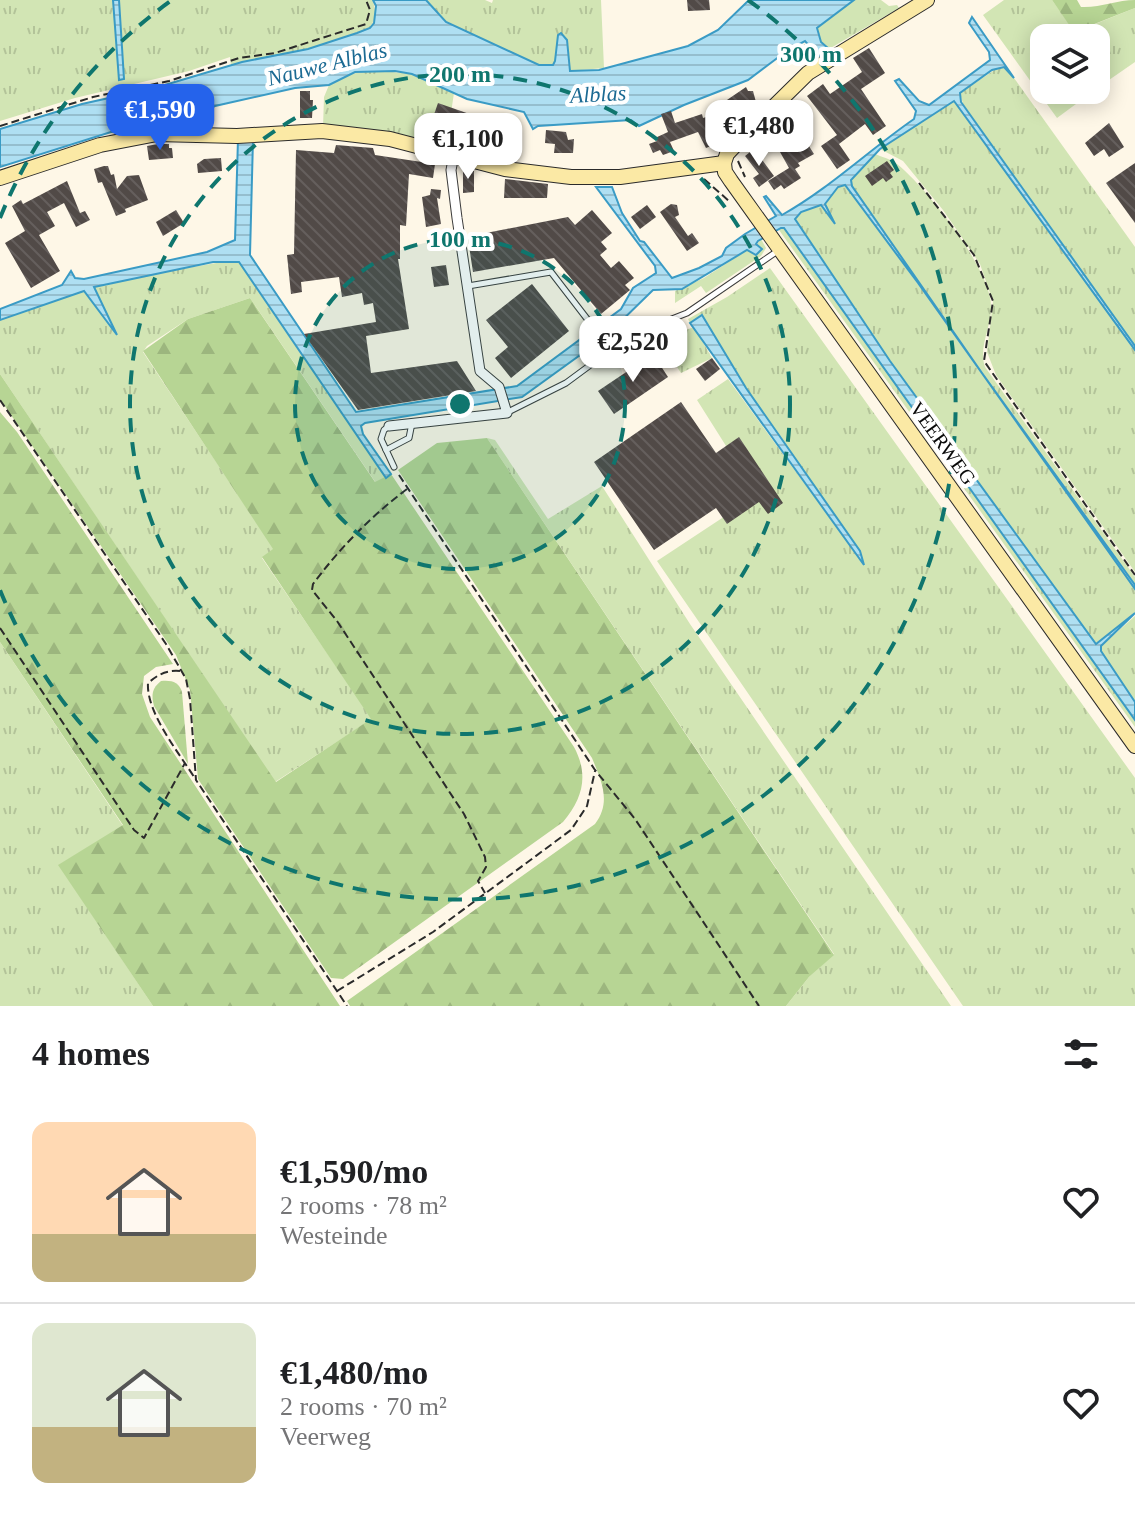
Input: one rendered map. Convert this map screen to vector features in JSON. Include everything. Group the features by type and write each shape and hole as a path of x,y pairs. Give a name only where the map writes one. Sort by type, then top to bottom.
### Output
{"street":[{"path":"0,178 100,145 157,134 237,136 322,131 390,139 505,169 571,177 620,177 724,163 727,154 808,73 927,0"},
{"path":"389,426 506,408 499,387 480,371 451,170 454,155"},
{"name":"VEERWEG","path":"724,163 726,175 1135,746"}],"lane":[{"path":"506,408 566,383 631,335 687,313 776,244"},
{"path":"468,286 551,272 611,350"},
{"path":"386,450 409,438 412,423"},
{"path":"389,426 381,439 394,467"}],"path":[{"path":"0,126 93,97 169,81 239,58 275,53 366,24 370,10 366,0"},
{"path":"690,166 731,203"},
{"path":"919,183 974,255 993,301 984,361 1135,575"},
{"path":"0,400 166,644 181,671 190,699 196,780"},
{"path":"394,467 595,770 635,819 759,1006"},
{"path":"408,488 373,515 349,539 318,577 312,590 337,621 464,814 485,857 486,867 478,881 485,893"},
{"path":"0,628 134,830 144,838 185,763"},
{"path":"181,671 168,670 157,675 148,683 147,695 185,763 347,1006"},
{"path":"337,991 433,932 571,830 587,806 595,770"}],"green space":[{"path":"0,0 113,0 120,80 124,78 119,0 373,0 376,16 370,28 308,49 231,66 230,57 189,71 75,98 0,121"},
{"path":"426,0 485,0 492,3 493,0 601,0 604,68 570,71 558,35 556,61 553,65 539,65 446,22"},
{"path":"854,0 881,0 899,8 829,49 821,42 817,28"},
{"path":"1004,0 1052,0 1069,24 1030,24 1030,80 983,15"},
{"path":"1052,0 1077,0 1081,7 1135,0 1135,8 1094,24 1068,24"},
{"path":"1135,8 1135,62 1110,79 1110,24 1095,24"},
{"path":"999,67 1004,67 1135,247 1135,346 963,104 960,93"},
{"path":"373,70 412,74 454,93 446,146 394,134 323,127 324,97 329,85 345,75"},
{"path":"954,101 1135,350 1135,572 996,375 987,352 993,302 980,264 943,210 903,161 880,149"},
{"path":"1047,104 1076,104 1057,118"},
{"path":"875,154 895,162 909,175 939,209 969,251 988,290 991,306 983,352 985,367 1135,577 1135,585 999,398 1135,589 1135,613 1096,645 890,361 796,222 801,212 821,205 835,223 825,204 838,187 845,185 962,344 852,186 851,180"},
{"path":"785,228 1135,720 1135,727 779,230"},
{"path":"761,239 766,248 761,256 706,293 701,286 675,303 675,291 704,278 747,250 752,251"},
{"path":"234,260 239,262 386,478 376,483 250,298 188,319 147,346 143,352 274,549 262,558 372,719 275,782 0,374 0,320 84,290 114,329 93,287 122,279"},
{"path":"770,268 1135,778 1135,1006 963,1006 657,561 757,495 697,400 728,379 862,562 860,551 746,388 702,315 690,323 688,319"},
{"path":"250,298 375,482 391,474 574,747 581,767 582,786 563,822 343,979 331,978 198,779 190,690 176,655 0,399 0,374 276,782 371,719 262,557 273,549 143,351 188,319"},
{"path":"694,327 712,358 681,373 659,340"},
{"path":"0,412 17,432 173,664 156,667 144,676 142,694 150,717 340,1006 153,1006 58,865 123,825 0,642"},
{"path":"487,438 495,440 548,519 602,486 690,624 951,1006 786,1006 809,977 834,954"},
{"path":"487,438 834,955 809,977 786,1006 350,1006 347,1001 595,824 603,808 603,791 592,758 398,470 437,443"},
{"path":"1135,616 1135,702 1101,651 1101,646"},
{"path":"0,642 123,826 59,865 153,1006 0,1006"},
{"path":"161,681 174,682 182,692 188,764 154,706 153,692"}],"water":[{"path":"113,0 119,0 124,79 119,80"},
{"path":"373,0 426,0 446,22 539,65 553,65 558,35 561,33 567,40 570,71 599,70 688,46 718,30 749,0 854,0 817,28 821,42 829,49 819,57 805,41 748,80 639,126 631,120 538,126 533,129 524,112 467,99 412,74 395,71 355,72 329,85 295,88 215,106 194,119 165,126 111,132 0,167 0,129 82,104 158,87 242,62 308,49 357,33 374,23 376,6"},
{"path":"972,17 1014,78 1004,67 992,70 960,93 961,102 1135,350 954,101 880,149 851,180 852,186 1135,589 845,185 838,187 825,204 835,224 821,205 801,212 795,219 890,361 1096,644 1135,613 1101,646 1101,651 1135,702 1135,720 784,228 758,241 756,244 762,249 756,255 747,250 682,289 653,290 605,337 522,397 365,423 361,426 363,434 391,474 386,478 239,262 213,262 94,287 117,335 84,291 0,320 0,309 62,285 71,271 75,278 84,279 207,252 235,240 238,139 253,139 250,255 356,412 517,386 621,309 633,288 656,273 655,266 596,187 612,187 622,213 640,241 672,278 699,268 722,256 726,248 776,216 764,197 782,215 817,193 914,119 916,111 895,81 899,79 919,101 929,105 990,60 989,52 969,23"},
{"path":"702,315 746,388 860,551 864,565 690,323"}],"building":[{"path":"687,0 709,0 710,10 688,11"},
{"path":"869,48 885,73 861,89 886,126 873,135 865,124 839,144 850,160 837,169 821,146 837,135 807,96 823,84 830,94 862,72 853,58"},
{"path":"746,87 748,91 753,91 756,102 745,109 741,104 730,111 724,102"},
{"path":"300,91 310,91 312,118 300,118"},
{"path":"438,103 478,117 491,118 490,124 504,127 500,155 489,153 492,135 471,132 468,141 429,129"},
{"path":"785,109 814,154 798,163 800,166 795,169 801,178 784,189 781,185 774,190 768,181 789,168 780,152 791,145 775,119"},
{"path":"671,111 675,123 702,114 708,120 722,116 726,126 716,130 721,142 706,148 698,132 670,142 674,151 663,155 660,150 653,153 649,144 668,132 661,114"},
{"path":"1109,123 1124,147 1109,157 1104,149 1094,156 1085,143"},
{"path":"546,130 566,132 568,140 574,139 573,153 554,153 555,144 545,143"},
{"path":"169,144 173,158 149,160 147,146"},
{"path":"336,145 373,148 375,155 435,164 433,178 409,174 406,226 400,225 398,259 409,329 366,336 371,373 457,361 476,391 358,410 304,334 376,322 373,303 364,305 362,293 342,297 339,277 301,282 302,292 291,294 287,255 294,254 296,150 334,153"},
{"path":"754,149 774,176 759,187 753,178 759,174 745,156"},
{"path":"221,158 222,171 198,173 197,164 204,159"},
{"path":"887,161 894,170 890,173 893,177 886,182 883,178 872,186 865,176"},
{"path":"1135,163 1135,223 1106,183"},
{"path":"108,166 111,175 114,174 117,189 127,176 139,175 148,200 116,216 94,169"},
{"path":"463,168 474,171 474,192 463,193"},
{"path":"505,179 548,184 547,198 504,198"},
{"path":"67,181 80,213 85,211 90,220 76,227 64,203 47,212 55,226 39,235 60,271 31,288 5,243 25,231 12,206 21,200 23,204"},
{"path":"431,189 441,190 440,199 437,198 441,224 426,227 422,197 430,195"},
{"path":"671,204 677,205 679,215 675,217 688,236 692,233 699,243 687,251 660,212"},
{"path":"647,205 656,217 640,229 631,217"},
{"path":"176,210 184,223 163,236 156,222"},
{"path":"592,210 612,233 601,242 607,249 600,255 611,268 619,261 634,278 625,285 630,290 601,314 554,258 473,272 469,246 477,244 476,238 486,236 486,233 568,217 575,225"},
{"path":"446,265 449,285 434,287 431,267"},
{"path":"532,284 569,331 511,378 495,358 508,347 486,320"},
{"path":"653,354 668,377 614,414 598,391"},
{"path":"712,358 720,369 705,381 696,369"},
{"path":"681,402 716,453 739,437 783,503 768,514 759,502 727,524 716,508 654,550 594,462"}],"water label":[{"name":"Nauwe Alblas","path":"327,64"},
{"name":"Alblas","path":"598,94"}]}
